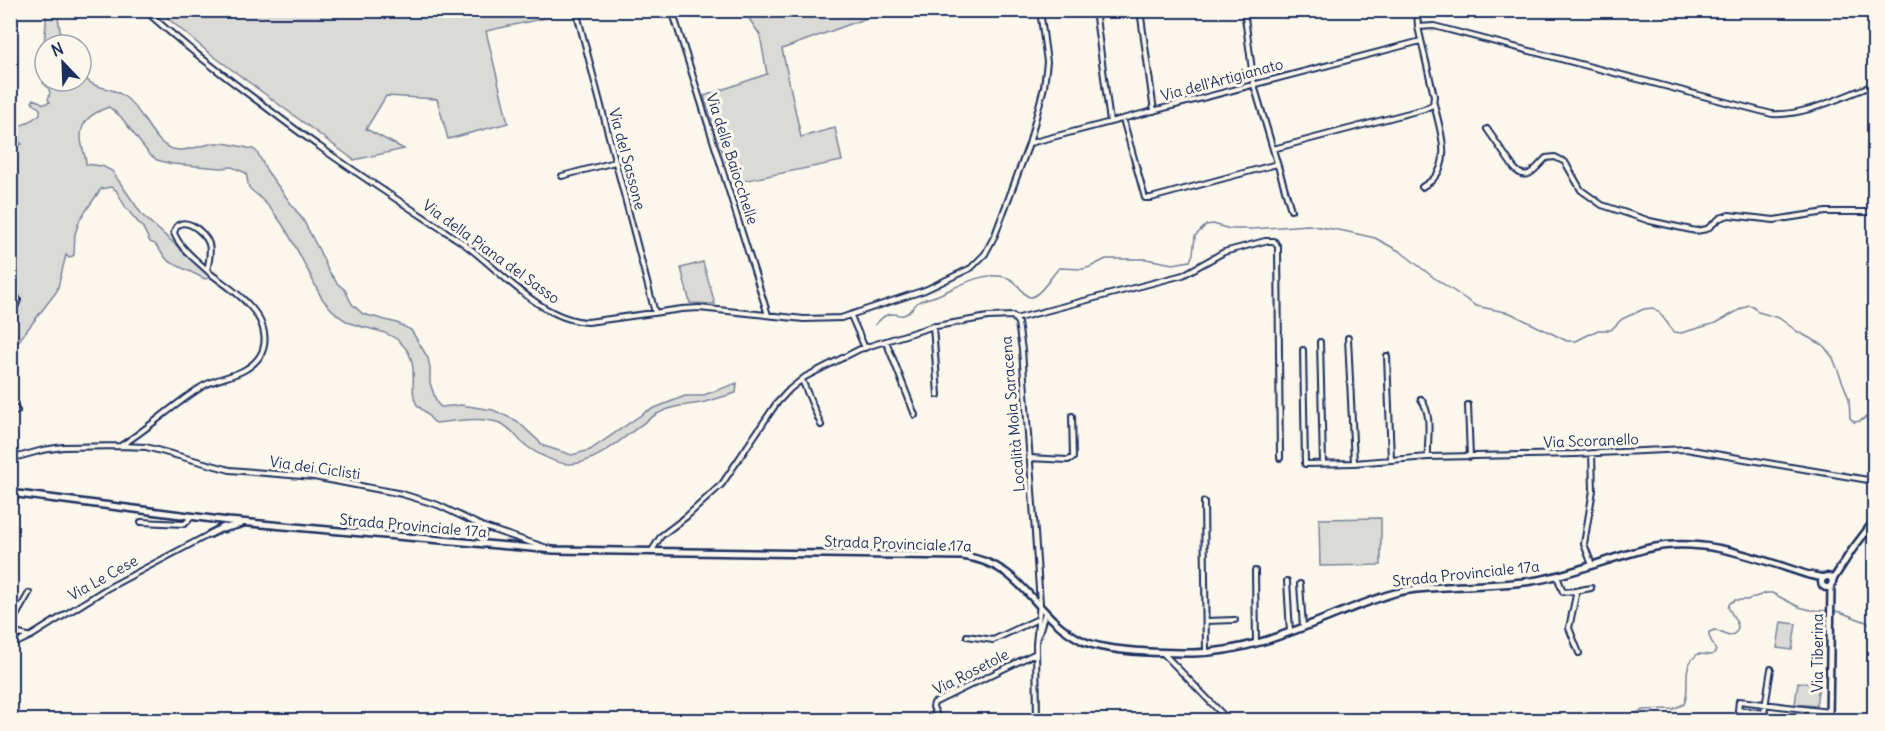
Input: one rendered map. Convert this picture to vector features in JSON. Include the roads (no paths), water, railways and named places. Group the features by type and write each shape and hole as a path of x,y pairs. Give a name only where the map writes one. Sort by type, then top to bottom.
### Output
{"main road":[{"name":"Strada Provinciale 17a","path":"10,493 245,523 554,550 962,556 989,562 1002,569 1066,631 1091,645 1161,651 1206,652 1256,643 1408,590 1524,582 1651,548 1689,544 1734,551 1832,583"},
{"path":"207,519 212,526 210,534"},
{"path":"210,534 226,521"},
{"path":"222,529 226,521"},
{"name":"Via Tiberina","path":"1829,720 1832,583 1840,568 1875,521"},
{"path":"210,534 245,523"},
{"path":"1824,581 1840,568"},
{"path":"1824,581 1827,588 1832,583"},
{"path":"1824,581 1830,602"}],"street":[{"name":"Via della Piana del Sasso","path":"145,10 196,53 287,123 468,247 517,288 547,309 567,318 584,321 704,308 812,320 851,316 933,287 971,268 979,262 994,239 1029,144 1047,69 1040,10"},
{"name":"Via del Sassone","path":"576,10 655,313"},
{"name":"Via delle Baiocchelle","path":"672,10 768,315"},
{"path":"1095,10 1110,122"},
{"path":"1140,10 1154,111"},
{"path":"1244,10 1254,85 1292,210"},
{"path":"1417,10 1418,27 1443,147 1442,168 1434,179 1422,187"},
{"path":"1418,27 1434,26 1772,114 1803,111 1875,85"},
{"name":"Via dell'Artigianato","path":"1029,144 1421,41"},
{"path":"1273,149 1424,109 1434,103"},
{"path":"1123,119 1145,198 1277,164"},
{"path":"1487,129 1519,173 1526,175 1533,172 1545,159 1554,157 1566,163 1579,188 1594,200 1619,212 1667,225 1700,231 1729,214 1774,220 1822,213 1875,212"},
{"path":"562,176 615,162"},
{"path":"121,446 201,387 242,372 263,352 265,346 263,333 255,314 246,301 207,270 176,239 174,231 180,224 189,223 207,240 210,250 207,270"},
{"path":"1015,318 1183,275 1224,252 1265,241 1274,241 1278,247 1280,458"},
{"path":"10,286 18,300 16,305 10,309"},
{"name":"Località Mola Saracena","path":"651,552 661,537 722,484 776,405 801,380 824,366 864,348 933,326 1008,315 1015,318 1018,325 1022,350 1040,607 1036,639"},
{"path":"851,316 864,348"},
{"path":"933,326 938,395"},
{"path":"1348,338 1354,463"},
{"path":"886,341 915,415"},
{"path":"1320,342 1323,464"},
{"name":"Via Scoranello","path":"1303,350 1305,464 1428,457 1693,450 1875,481"},
{"path":"1387,356 1390,459"},
{"path":"801,380 821,425"},
{"path":"1421,399 1427,408 1429,417 1428,457"},
{"path":"11,403 17,411"},
{"path":"1468,405 1470,457"},
{"path":"1029,458 1068,460 1073,458 1072,416"},
{"name":"Via dei Ciclisti","path":"10,459 59,447 121,446 158,449 230,470 314,477 402,494 438,506 484,527 554,550"},
{"path":"1592,453 1593,492 1584,544 1592,565"},
{"path":"1204,502 1206,652"},
{"path":"141,522 184,524 188,522 190,516"},
{"path":"482,544 484,527"},
{"name":"Via Le Cese","path":"10,646 29,637 102,591 210,534"},
{"path":"1256,572 1256,643"},
{"path":"1557,575 1563,592 1591,588"},
{"path":"1287,581 1290,632"},
{"path":"1300,584 1303,627"},
{"path":"1575,591 1576,598 1569,628 1579,653"},
{"path":"29,593 13,621 10,632 29,637"},
{"path":"1037,720 1036,639 1045,613"},
{"path":"967,636 993,640 1038,619"},
{"path":"1206,621 1235,620"},
{"path":"1161,651 1228,720"},
{"name":"Via Rosetole","path":"939,720 933,707 934,703 1036,653"},
{"path":"1764,720 1771,669"},
{"path":"1765,713 1738,710 1739,702 1829,712"}],"waterway":[{"path":"875,325 886,315 905,314 919,302 981,277 1008,278 1016,283 1028,297 1031,297 1042,289 1059,268 1083,269 1106,259 1146,259 1173,264 1190,261 1195,236 1206,225 1213,224 1230,229 1308,225 1375,238 1401,252 1476,306 1510,313 1567,341 1576,341 1598,330 1611,330 1622,319 1644,309 1653,308 1659,312 1674,332 1681,333 1716,323 1748,305 1753,306 1758,312 1779,318 1798,332 1823,345 1833,358 1849,399 1850,418 1854,422 1874,412"},
{"path":"1621,720 1643,710 1673,709 1684,704 1687,691 1687,671 1692,659 1698,654 1712,655 1716,651 1709,632 1715,630 1729,636 1737,630 1737,623 1728,607 1735,600 1747,600 1772,593 1799,607 1829,611"},
{"path":"1834,611 1874,625"}]}
